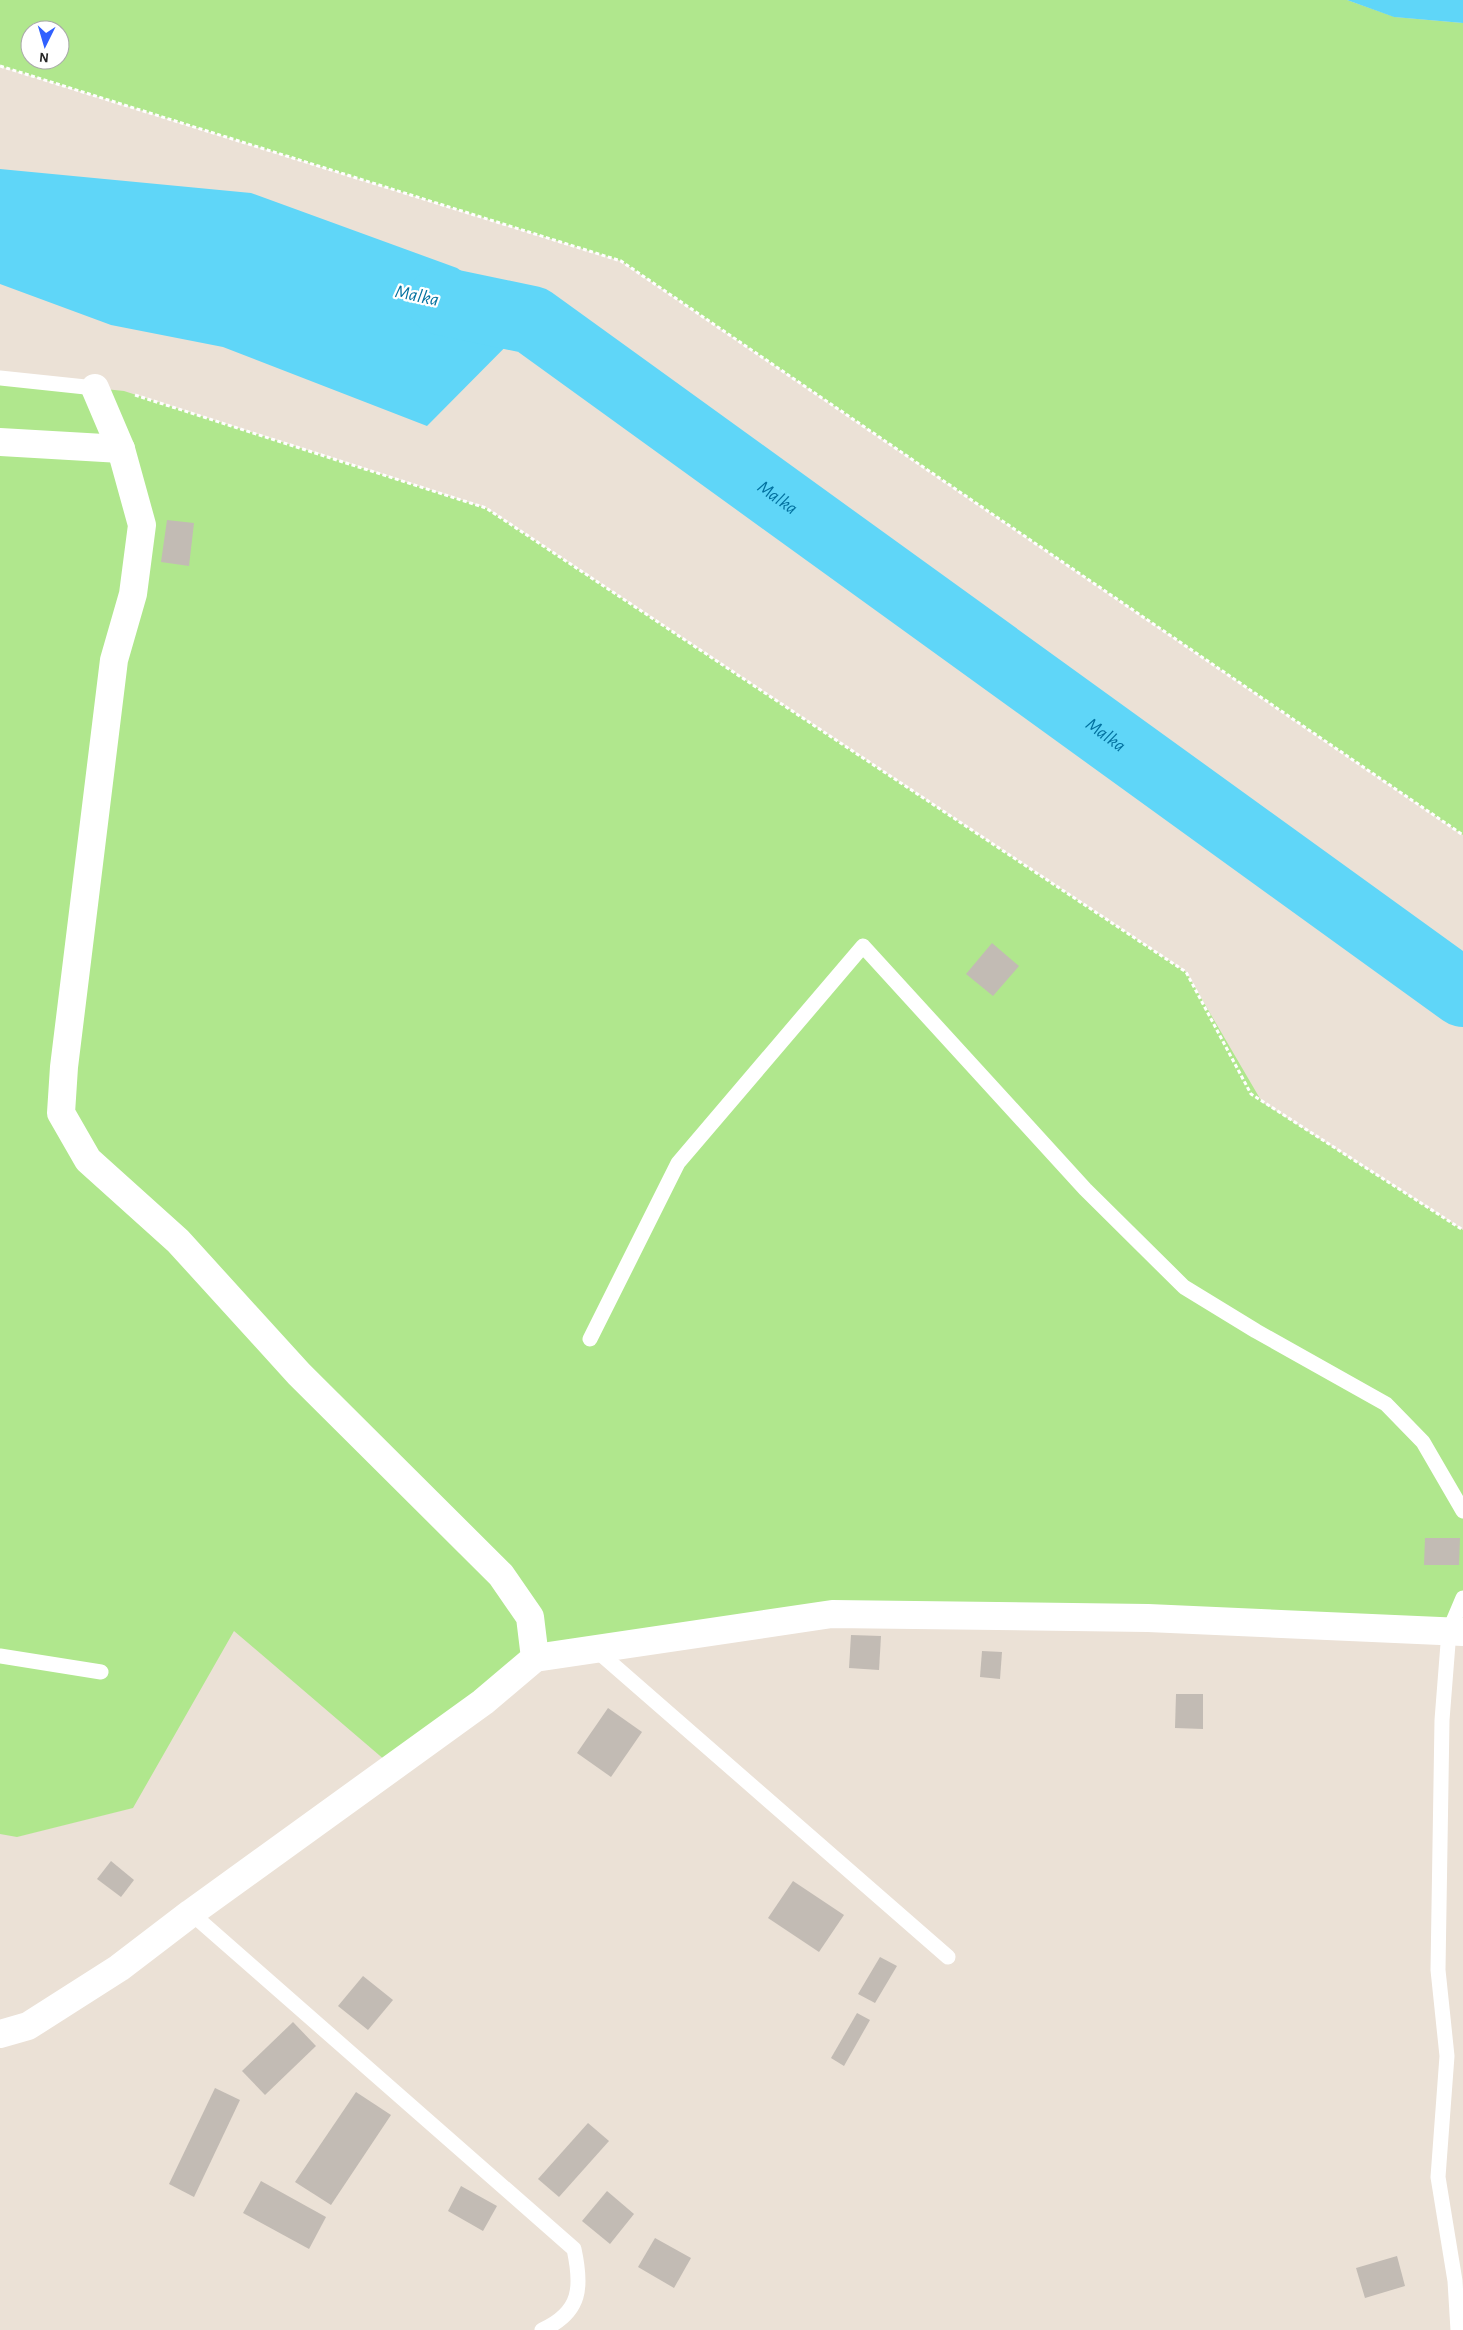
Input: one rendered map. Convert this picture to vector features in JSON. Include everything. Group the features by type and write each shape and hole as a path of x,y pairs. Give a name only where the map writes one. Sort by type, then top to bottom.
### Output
{"street":[{"path":"95,388 121,449 142,525 133,594 114,660 64,1067 61,1113 88,1160 178,1241 299,1374 502,1575 530,1617 535,1658"},
{"path":"0,442 121,449"},
{"path":"0,2034 28,2026 120,1968 191,1913 483,1702 535,1658 832,1614 1148,1618 1456,1631"}],"lane":[{"path":"0,378 95,388"},
{"path":"590,1340 678,1162 863,946 1086,1189 1184,1287 1256,1331 1386,1404 1423,1442 1463,1511"},
{"path":"1458,2330 1455,2281 1438,2177 1447,2056 1438,1970 1442,1720 1463,1598"},
{"path":"595,1649 948,1957"},
{"path":"0,1656 101,1672"},
{"path":"191,1913 574,2249 580,2277 574,2304 552,2326 542,2330"}],"path":[{"path":"0,66 621,261 1463,836"},
{"path":"95,388 124,391 486,508 1186,972 1251,1094 1463,1230"}],"green space":[{"path":"0,0 1347,0 1395,17 1463,23 1463,835 621,261 0,66"},
{"path":"0,378 124,391 486,508 1186,972 1262,1102 1463,1230 1463,1632 832,1614 535,1658 393,1767 234,1631 133,1808 17,1837 0,1834"}],"water":[{"path":"1347,0 1463,0 1463,23 1394,17"},
{"path":"0,169 251,193 457,268 532,320 427,426 223,347 111,325 0,284"}],"building":[{"path":"167,520 194,523 189,566 161,562"},
{"path":"992,943 1019,966 993,996 966,974"},
{"path":"1425,1538 1460,1538 1459,1565 1424,1565"},
{"path":"851,1635 881,1636 879,1670 849,1668"},
{"path":"982,1651 1002,1652 1000,1679 980,1677"},
{"path":"1176,1694 1203,1694 1203,1729 1175,1728"},
{"path":"608,1708 642,1732 611,1777 577,1753"},
{"path":"111,1861 134,1880 121,1897 97,1879"},
{"path":"793,1881 844,1915 819,1952 768,1918"},
{"path":"880,1957 897,1966 875,2003 858,1994"},
{"path":"363,1976 393,2000 368,2030 338,2006"},
{"path":"857,2013 870,2020 844,2066 831,2058"},
{"path":"293,2022 316,2046 265,2095 242,2071"},
{"path":"215,2088 240,2100 194,2197 169,2184"},
{"path":"356,2092 391,2115 331,2205 295,2182"},
{"path":"588,2123 609,2141 559,2197 538,2179"},
{"path":"261,2181 326,2217 309,2249 243,2213"},
{"path":"461,2186 497,2206 483,2231 448,2211"},
{"path":"607,2191 634,2214 610,2244 582,2221"},
{"path":"655,2238 691,2258 674,2288 638,2267"},
{"path":"1397,2256 1405,2286 1365,2298 1356,2268"}],"waterway":[{"name":"Malka","path":"441,301 532,320 1463,993"}]}
